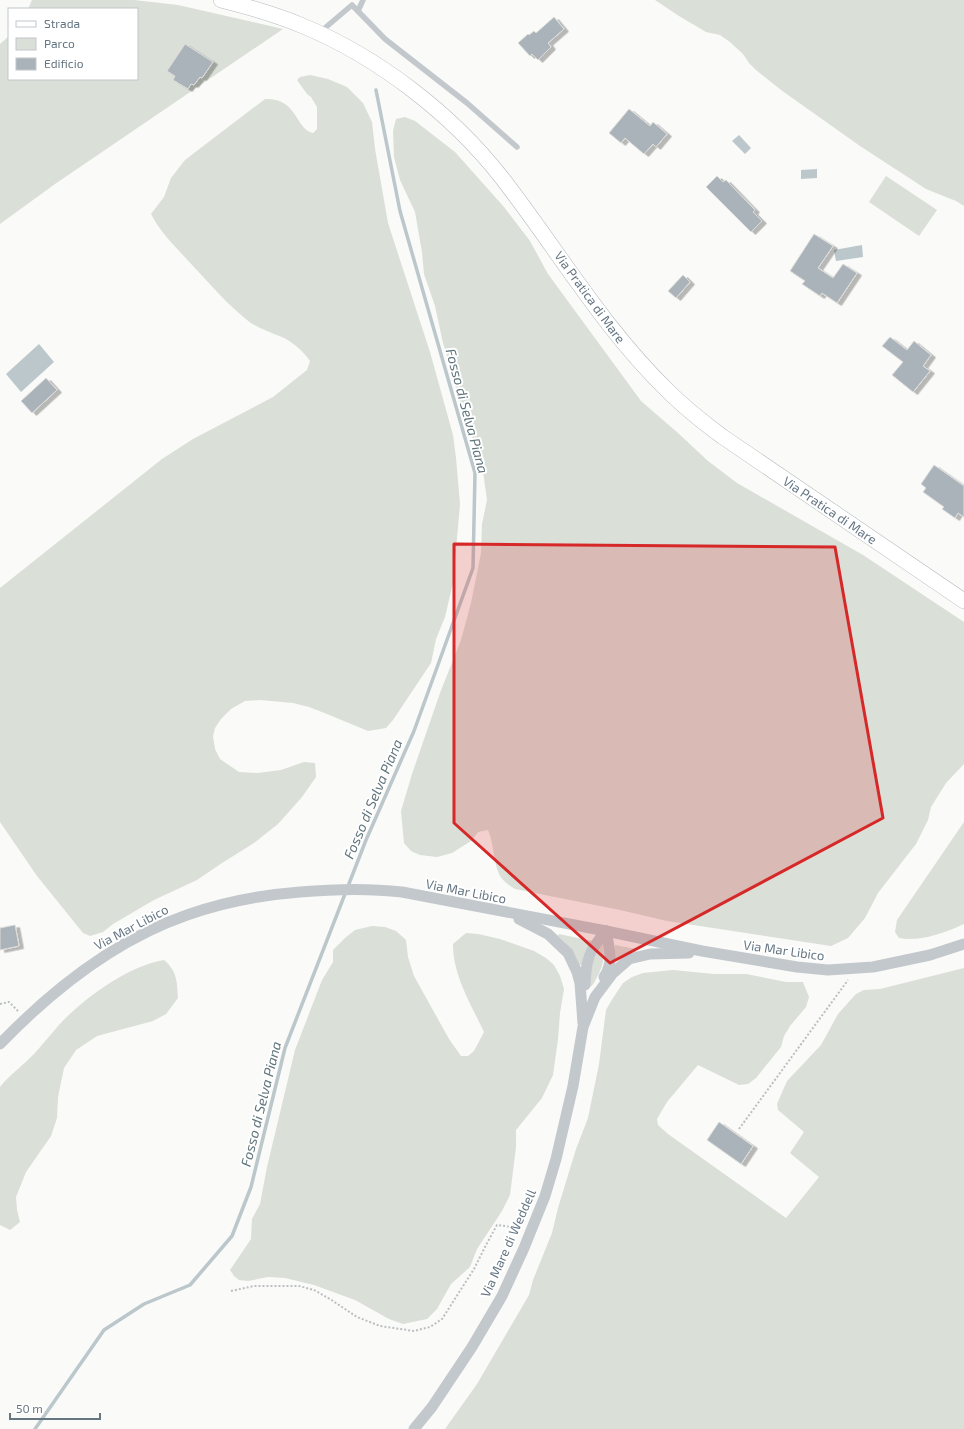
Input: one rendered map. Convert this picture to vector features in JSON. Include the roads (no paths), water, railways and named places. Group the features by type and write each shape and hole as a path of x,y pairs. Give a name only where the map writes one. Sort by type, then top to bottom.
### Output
{"street":[{"name":"Via Pratica di Mare","path":"222,0 270,14 319,33 361,56 392,76 426,102 463,135 501,177 618,336 652,375 678,401 731,442 964,601"},
{"name":"Via Mar Libico","path":"0,1044 25,1019 70,980 117,948 166,923 202,910 240,901 281,894 330,890 390,891 606,931 702,952 797,968 828,970 873,967 907,960 964,944"},
{"name":"Via Mare di Weddell","path":"508,913 548,934 568,952 580,983 583,1027"},
{"path":"583,1027 598,985 608,972 610,964 610,949 606,931"},
{"path":"583,1027 585,969 588,955 606,931"},
{"name":"Via Mare di Weddell","path":"414,1429 432,1407 472,1347 491,1315 510,1278 532,1228 545,1196 565,1124 575,1079 583,1027 592,1003 599,991 613,973 629,959 650,954 702,952"},
{"name":"Via Mare di Weddell","path":"422,1429 432,1407"}],"lane":[{"path":"358,11 363,0"},
{"path":"319,33 352,5 385,39 467,103 517,147"}],"waterway":[{"name":"Fosso di Selva Piana","path":"35,1429 104,1330 144,1304 190,1285 232,1236 251,1187 285,1048 366,840 414,731 473,568 475,473 400,211 376,90"}]}
